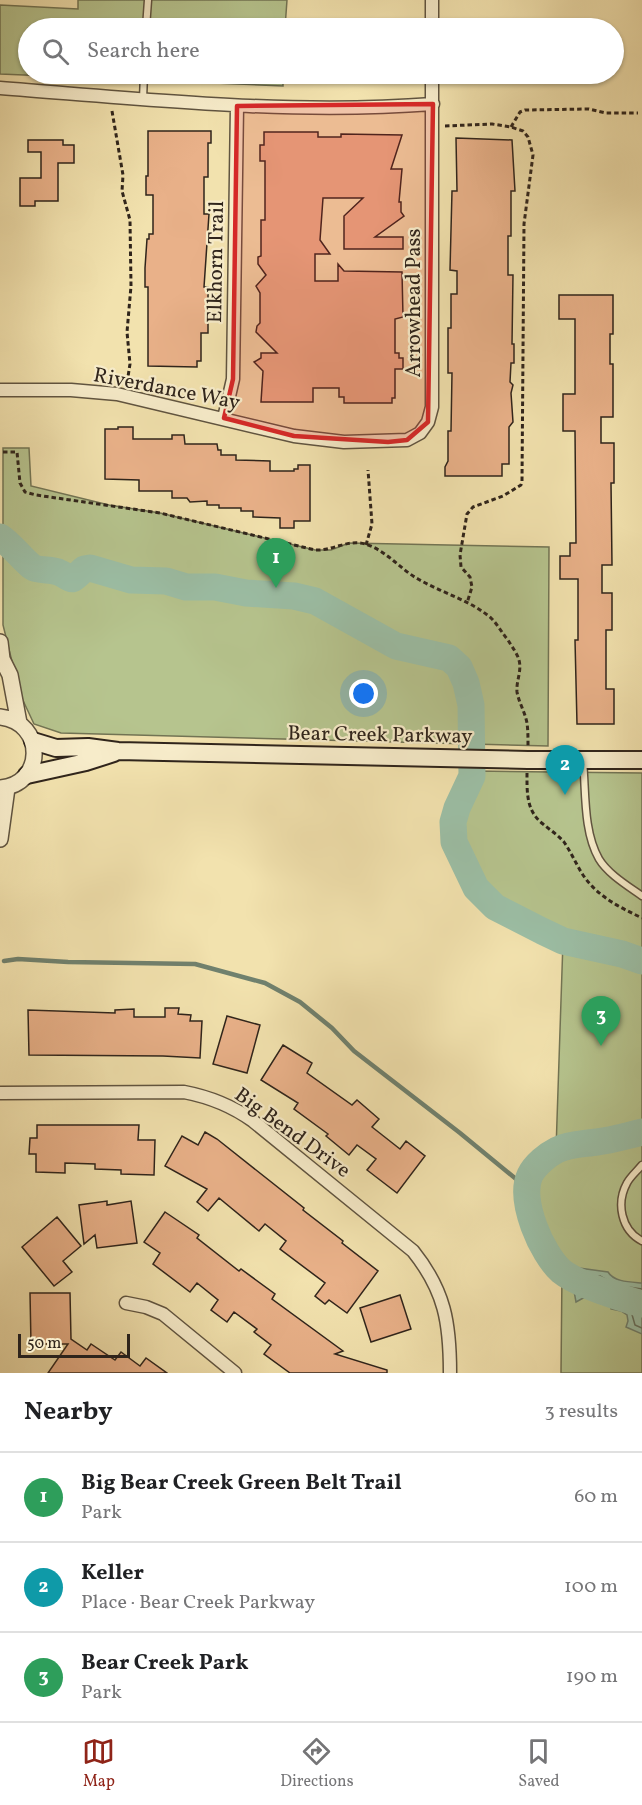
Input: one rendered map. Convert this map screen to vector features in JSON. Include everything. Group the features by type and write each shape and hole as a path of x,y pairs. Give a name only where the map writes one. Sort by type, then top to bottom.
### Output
{"main road":[{"name":"Bear Creek Parkway","path":"33,741 56,748 88,747 118,751 528,760 642,760"},
{"name":"Bear Creek Parkway","path":"27,775 86,762 118,751"}],"street":[{"path":"432,0 432,18"},
{"name":"Arrowhead Pass","path":"325,441 366,443 407,440 420,433 428,422 432,406 432,84"},
{"path":"0,88 237,106 392,107 433,104"},
{"name":"Elkhorn Trail","path":"224,418 233,379 237,106"},
{"name":"Riverdance Way","path":"0,390 71,390 117,394 294,436 325,441"},
{"path":"0,642 1,661 10,675 19,723"},
{"path":"0,717 19,723 27,731 33,741 34,753 33,764 27,775 18,783 3,788 0,839"},
{"name":"Big Bend Drive","path":"0,1093 176,1091 201,1095 233,1107 253,1120 413,1251 430,1274 443,1303 450,1334 450,1373"},
{"path":"126,1303 146,1307 163,1314 235,1373"}],"lane":[{"path":"147,18 148,0"},
{"path":"143,99 144,84"},
{"path":"583,760 590,832 599,859 642,896"},
{"path":"642,1165 627,1183 620,1204 629,1230 642,1241"}],"path":[{"path":"511,127 520,112 525,110 589,109 613,114 638,113"},
{"path":"112,111 123,175 122,191 130,220 131,286 127,332 130,364 127,385"},
{"path":"441,127 492,124 511,127 523,131 528,137 533,154 524,224 522,481 521,485 503,496 473,507 467,514 460,555 462,567 470,578 472,587 467,603"},
{"path":"3,452 17,452 21,483 25,492 160,513 315,550 331,550 350,543 366,545 377,549 404,571 435,589 467,603 492,619 519,660 516,686 526,722 528,800 534,815 565,844 580,871 593,888 614,905 642,918"},
{"path":"366,545 372,524 368,470"}],"highlighted area":[{"path":"433,104 428,422 407,440 388,442 294,436 224,418 233,379 237,106"}],"shaded area":[{"path":"78,0 287,0 286,18 18,18 18,75 0,74 0,5 78,9"},
{"path":"236,84 283,84 283,86"},
{"path":"3,448 29,448 31,486 109,505 160,513 315,550 331,550 349,543 549,547 548,746 61,733 34,724 20,694 3,625"},
{"path":"476,771 642,773 642,1373 561,1373 562,1272 547,1253 534,1228 527,1188 534,1169 556,1150 563,941 502,911 485,897 463,868 455,844 454,821 462,795"}],"water":[{"path":"579,1268 608,1272 618,1280 642,1283 642,1334 626,1327 627,1315 611,1309 611,1303 607,1301 598,1302 590,1296 576,1302 574,1291 567,1288"}],"building":[{"path":"148,131 211,131 211,143 208,143 208,177 204,177 204,214 209,214 204,287 208,287 208,333 201,333 201,361 197,361 197,367 148,366 148,287 145,287 145,268 147,239 149,239 149,234 153,234 153,195 146,195"},
{"path":"264,132 318,132 318,137 341,137 341,134 402,135 391,169 402,169 399,202 401,202 401,212 404,216 375,237 403,237 403,249 344,249 344,216 363,198 323,198 320,240 330,254 315,254 315,281 338,281 338,264 344,271 402,272 403,317 395,319 395,353 399,353 399,358 403,358 403,369 395,369 395,398 392,398 392,403 344,403 344,397 339,397 339,388 313,388 313,402 261,402 263,371 254,362 261,358 261,353 277,353 256,332 260,323 260,293 256,286 266,275 258,264 258,257 261,256 261,220 265,220 265,161 260,161 260,145 264,145"},
{"path":"456,138 512,140 515,191 511,191 508,275 513,275 514,363 511,363 510,382 513,385 511,393 513,422 509,427 509,464 502,464 502,476 445,476 448,461 448,431 451,431 452,373 448,373 448,328 451,328 451,294 457,294 457,271 450,270 452,191 457,191"},
{"path":"28,140 63,140 63,145 74,145 74,163 58,163 58,201 35,201 35,206 20,206 20,178 41,178 41,152 28,152"},
{"path":"559,295 613,295 610,364 613,364 613,417 601,417 601,443 614,443 614,483 611,483 612,565 602,565 602,593 612,593 612,630 606,630 606,689 614,689 614,724 577,724 575,640 578,640 578,579 560,579 560,556 570,556 570,543 576,543 575,431 563,431 563,394 575,394 575,319 559,319"},
{"path":"118,427 133,427 133,439 172,439 172,435 184,435 185,444 217,444 221,455 236,455 236,460 270,461 270,471 294,471 298,469 298,465 310,465 310,521 294,521 294,528 280,528 280,518 253,517 253,511 241,511 241,508 219,508 219,505 207,505 207,501 190,502 187,498 172,498 172,491 139,491 139,480 105,479 105,429 118,429"},
{"path":"165,1008 179,1008 178,1014 191,1015 190,1021 202,1021 200,1058 29,1055 28,1010 115,1013 115,1010 134,1009 134,1017 165,1017"},
{"path":"227,1016 260,1025 247,1073 213,1064"},
{"path":"283,1045 312,1063 307,1073 352,1105 357,1100 379,1119 372,1127 400,1149 406,1141 425,1156 397,1193 367,1170 376,1159 357,1145 349,1155 326,1136 328,1134 294,1109 298,1103 261,1080"},
{"path":"37,1125 139,1125 138,1140 155,1140 154,1175 121,1174 121,1170 95,1169 95,1164 65,1163 65,1173 36,1172 36,1154 29,1154 30,1138 37,1138"},
{"path":"205,1132 304,1208 303,1210 378,1271 347,1313 329,1300 325,1304 315,1296 325,1283 280,1249 286,1241 265,1224 259,1231 219,1198 208,1211 197,1202 207,1189 165,1166 182,1136 198,1145"},
{"path":"107,1201 107,1205 131,1201 137,1243 97,1248 95,1235 84,1244 79,1205"},
{"path":"165,1212 199,1235 197,1238 239,1271 241,1269 275,1294 272,1299 343,1351 335,1354 387,1370 387,1373 290,1373 264,1354 271,1345 254,1332 257,1329 234,1312 227,1322 211,1310 218,1300 197,1283 190,1292 153,1264 160,1253 144,1242"},
{"path":"57,1217 81,1246 63,1261 72,1272 54,1286 22,1247"},
{"path":"30,1293 70,1293 71,1339 87,1350 91,1344 115,1360 121,1352 140,1366 146,1358 167,1373 48,1373 68,1344 31,1344"},
{"path":"400,1295 411,1329 371,1342 360,1308"}],"waterway":[{"path":"0,537 34,568 58,572 72,579 84,569 90,568 131,580 166,581 186,587 215,587 246,593 294,596 315,601 396,646 449,658 459,667 466,683 471,705 472,776 453,822 454,842 476,888 495,907 563,941 622,954 642,961"},
{"path":"4,961 18,959 195,964 265,983 300,1002 332,1028 354,1051 527,1188"},
{"path":"642,1132 557,1150 545,1157 535,1168 527,1186 527,1198 534,1226 546,1252 561,1271 588,1286 642,1304"}],"place":[{"name":"Big Bear Creek Green Belt Trail","path":"276,588"},
{"name":"Keller","path":"565,795"},
{"name":"Bear Creek Park","path":"601,1046"}]}
